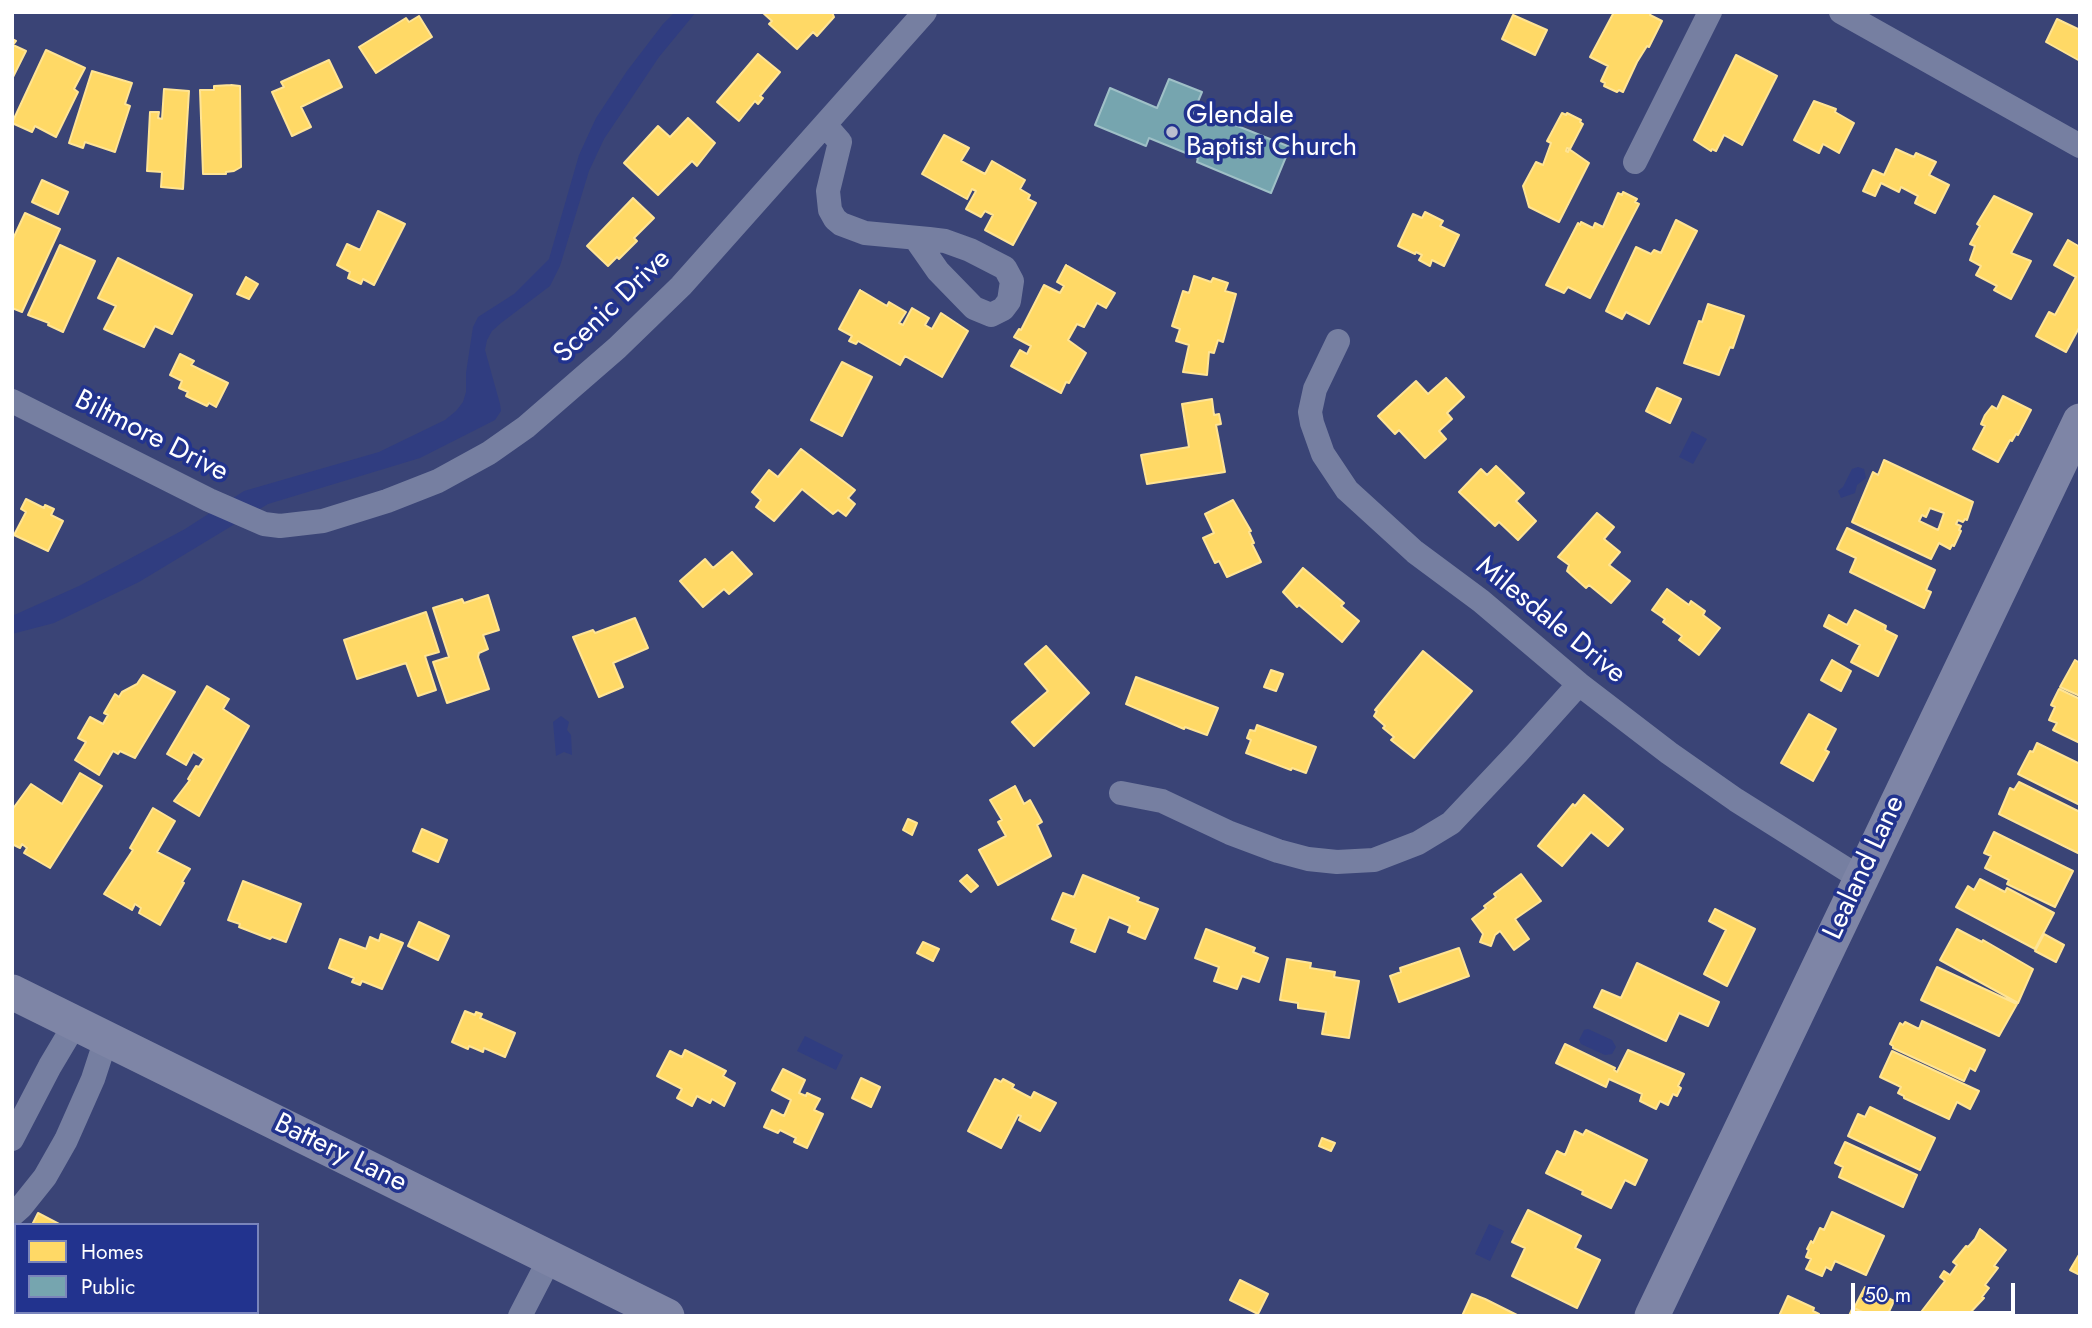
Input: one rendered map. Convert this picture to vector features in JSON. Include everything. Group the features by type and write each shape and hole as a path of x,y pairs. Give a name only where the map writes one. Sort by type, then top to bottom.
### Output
{"street":[{"name":"Scenic Drive","path":"258,522 280,526 323,520 387,501 438,481 489,453 517,433 600,365 681,286 925,12"},
{"path":"1635,162 1710,12"},
{"path":"1841,12 2080,146"},
{"path":"826,126 840,142 828,191 830,209 835,219 865,233 915,238"},
{"name":"Milesdale Drive","path":"1338,341 1319,377 1310,412 1315,435 1334,473 1347,490 1415,552 1481,601 1579,684 1669,753 1736,800 1860,878"},
{"name":"Biltmore Drive","path":"12,401 258,522"},
{"name":"Lealand Lane","path":"1652,1316 2080,421"},
{"path":"1121,793 1161,800 1230,833 1308,859 1337,862 1374,860 1418,843 1458,816 1579,684"},
{"name":"Battery Lane","path":"12,992 667,1316"},
{"path":"12,1139 75,1024"},
{"path":"12,1214 45,1177 66,1140 93,1079 106,1039"},
{"path":"520,1316 550,1258"}],"water":[{"path":"675,12 696,12 659,57 604,139 589,171 560,266 550,286 501,323 487,340 485,350 501,411 495,420 420,458 268,504 139,582 54,623 12,634 12,616 79,586 185,529 244,491 379,452 445,420 456,411 466,392 473,327 478,317 514,294 549,259 579,155 596,118 627,71"},
{"path":"1692,431 1707,439 1693,464 1679,457"},
{"path":"1852,469 1864,469 1866,478 1857,485 1855,493 1841,498 1838,491"},
{"path":"561,716 569,722 567,730 571,735 572,755 564,752 556,756 553,722"},
{"path":"1588,1029 1612,1040 1616,1047 1612,1054 1605,1055 1581,1044 1579,1040 1584,1030"},
{"path":"805,1036 843,1055 836,1070 797,1051"},
{"path":"1489,1224 1504,1231 1490,1261 1475,1254"}],"building: Homes":[{"path":"762,12 832,12 834,17 817,36 813,32 797,49 769,24 772,21"},
{"path":"1614,12 1651,12 1650,15 1662,21 1649,47 1647,46 1637,62 1623,92 1604,86 1605,83 1601,81 1608,66 1590,57"},
{"path":"1513,15 1547,30 1535,55 1502,39"},
{"path":"419,16 432,37 376,73 359,47 406,18 409,22"},
{"path":"2057,19 2080,30 2080,61 2046,42"},
{"path":"12,39 16,41 13,45 26,51 12,79"},
{"path":"46,50 85,68 74,89 78,92 56,137 35,126 32,132 12,123"},
{"path":"758,54 780,72 760,96 763,98 758,104 755,101 739,121 717,102"},
{"path":"1736,55 1777,76 1742,145 1724,135 1716,151 1711,151 1694,140"},
{"path":"329,60 342,87 301,107 311,127 292,136 272,92 284,87 281,82"},
{"path":"92,71 132,83 125,104 130,106 115,152 85,142 83,148 69,143"},
{"path":"214,86 240,86 241,167 226,174 203,174 200,90 214,90"},
{"path":"164,89 189,91 183,189 161,187 162,172 147,171 150,112 159,112 158,118 162,119"},
{"path":"1814,101 1836,109 1835,112 1854,123 1839,153 1823,144 1819,153 1794,140"},
{"path":"1562,113 1581,120 1583,124 1570,149 1567,148 1566,151 1569,149 1589,163 1559,222 1529,207 1523,186 1536,162 1543,165 1551,143 1547,141"},
{"path":"688,118 715,143 697,166 692,161 658,195 624,163 658,126 670,137"},
{"path":"944,135 969,148 961,161 985,174 992,161 1025,180 1020,189 1030,195 1028,199 1036,203 1013,245 985,230 993,215 985,211 981,217 966,209 976,191 972,189 967,199 922,174"},
{"path":"1896,149 1914,157 1916,153 1936,162 1929,175 1949,185 1935,213 1915,203 1918,196 1901,187 1899,192 1881,183 1875,196 1863,191 1873,170 1884,175"},
{"path":"42,180 68,192 58,214 32,202"},
{"path":"1623,192 1637,199 1635,202 1639,204 1590,298 1568,287 1564,293 1546,285 1578,223 1593,228 1595,223 1603,227 1618,193 1622,195"},
{"path":"1994,196 2032,214 2011,253 2031,261 2011,299 1994,290 1997,286 1976,275 1981,266 1970,260 1975,246 1970,244 1980,226 1977,224"},
{"path":"633,198 654,218 634,238 637,241 608,266 587,246"},
{"path":"378,211 405,224 374,285 363,279 361,284 348,278 350,272 337,265 347,244 360,250"},
{"path":"1425,212 1443,221 1440,226 1459,235 1444,266 1432,260 1430,266 1419,260 1422,255 1398,246 1413,214 1422,218"},
{"path":"25,213 60,229 22,312 12,308 12,241"},
{"path":"1676,220 1697,231 1649,324 1626,312 1622,319 1606,311 1636,247 1651,254 1654,250 1661,253"},
{"path":"2068,240 2080,247 2080,326 2066,352 2036,336 2049,312 2055,315 2076,277 2054,265"},
{"path":"60,245 95,261 63,332 28,315"},
{"path":"118,258 192,295 172,334 155,326 144,347 104,329 116,306 98,298"},
{"path":"1066,265 1115,293 1106,308 1097,303 1084,327 1077,324 1068,340 1086,353 1061,393 1011,366 1020,350 1027,354 1031,346 1014,337 1019,329 1021,330 1044,285 1060,293 1064,286 1057,282"},
{"path":"1194,276 1211,282 1213,278 1228,283 1225,291 1236,294 1223,342 1218,340 1214,353 1209,352 1207,375 1183,372 1189,345 1176,341 1180,329 1172,326 1183,291 1189,293"},
{"path":"246,277 258,284 249,299 237,294"},
{"path":"860,290 887,306 889,302 906,312 899,323 903,325 912,308 929,318 925,325 932,329 941,313 968,331 942,377 905,356 900,365 858,341 856,344 849,341 852,336 839,329"},
{"path":"1708,304 1744,316 1733,348 1730,347 1719,375 1684,363"},
{"path":"180,354 194,361 191,365 228,383 216,407 209,403 207,406 186,396 188,392 179,388 182,381 170,375"},
{"path":"842,362 872,377 842,436 811,420"},
{"path":"1446,378 1464,397 1447,413 1452,419 1439,431 1446,439 1425,458 1399,430 1395,434 1378,416 1416,381 1428,394"},
{"path":"1657,388 1681,399 1670,423 1646,411"},
{"path":"2003,396 2031,410 2018,435 2010,440 1998,462 1973,449 1985,426 1981,424 1985,415 1992,406 1997,409"},
{"path":"1212,399 1214,415 1219,414 1221,424 1216,425 1225,472 1147,484 1141,455 1189,447 1182,404"},
{"path":"801,449 855,490 848,498 855,504 846,516 838,510 833,514 802,489 774,521 756,507 761,500 752,492 769,470 778,477"},
{"path":"1884,460 1973,502 1967,520 1958,520 1956,524 1961,526 1961,531 1954,546 1950,549 1939,543 1931,559 1852,522 1873,472 1878,475","holes":["1930,508 1944,513 1938,530 1919,521 1922,515 1926,517"]},
{"path":"1496,466 1524,493 1516,501 1536,521 1518,540 1499,522 1495,526 1459,492 1481,469 1487,475"},
{"path":"26,499 44,508 45,505 54,509 51,515 63,521 48,551 14,535 26,512 21,509"},
{"path":"1233,500 1251,531 1252,544 1261,562 1227,577 1219,561 1215,563 1203,538 1214,533 1205,514"},
{"path":"1597,513 1614,527 1604,539 1620,552 1609,565 1630,581 1611,603 1589,585 1586,588 1567,571 1569,565 1558,557"},
{"path":"1847,528 1935,570 1926,590 1931,592 1924,608 1850,572 1856,558 1837,549"},
{"path":"732,552 752,574 729,594 724,589 703,607 680,581 705,559 713,568"},
{"path":"1303,568 1344,603 1341,606 1359,621 1342,642 1299,605 1297,607 1283,592"},
{"path":"1667,589 1689,605 1691,601 1705,611 1703,615 1720,628 1699,655 1679,640 1682,636 1652,610"},
{"path":"488,595 499,630 483,635 488,649 479,653 478,657 489,689 447,703 433,662 449,657 433,608 462,599 464,603"},
{"path":"1855,610 1886,626 1885,630 1897,636 1878,676 1851,662 1860,645 1824,626 1829,615 1847,625"},
{"path":"426,612 439,652 425,656 436,690 418,696 406,663 357,679 344,640"},
{"path":"635,618 648,648 613,663 623,687 599,697 573,637 593,630 595,633"},
{"path":"1046,646 1089,693 1034,746 1012,722 1048,691 1025,664"},
{"path":"1423,651 1472,691 1414,758 1391,740 1394,737 1374,716 1377,711 1375,710"},
{"path":"1832,660 1851,671 1841,691 1821,680"},
{"path":"2075,660 2080,663 2080,696 2060,687"},
{"path":"1271,670 1283,674 1276,691 1264,687"},
{"path":"143,675 175,692 135,758 120,751 118,754 113,751 99,775 75,760 86,742 78,738 90,717 103,724 108,715 104,713 115,694 119,697 122,692 137,684"},
{"path":"1136,677 1218,708 1207,735 1185,727 1184,729 1126,704"},
{"path":"207,686 229,699 223,709 249,726 199,816 174,801 190,780 188,779 196,766 199,767 204,759 193,752 186,765 167,754"},
{"path":"2059,689 2080,699 2080,743 2053,730 2057,723 2049,720 2055,707 2051,705"},
{"path":"1809,714 1836,729 1825,750 1829,752 1813,781 1781,763"},
{"path":"1257,725 1316,747 1306,773 1246,753 1251,740 1247,738 1250,730 1255,731"},
{"path":"2037,743 2080,764 2080,805 2018,774"},
{"path":"80,773 102,786 50,868 24,853 27,848 22,844 20,848 12,844 12,810 31,784 62,804"},
{"path":"2019,782 2080,812 2080,854 1999,814 2010,788 2014,790"},
{"path":"1015,786 1024,804 1030,800 1042,822 1037,825 1051,856 998,885 979,850 1006,836 998,822 1002,820 990,800"},
{"path":"1584,795 1623,829 1608,846 1591,832 1562,866 1538,846 1573,804 1575,806"},
{"path":"153,808 175,821 157,852 190,869 160,925 139,913 141,908 135,904 132,910 104,894 133,850 130,848"},
{"path":"908,819 917,823 912,835 903,830"},
{"path":"422,829 447,840 438,862 413,851"},
{"path":"1994,832 2073,871 2055,907 2007,884 2009,880 1985,868 1991,856 1984,853"},
{"path":"1521,874 1541,901 1515,919 1529,939 1514,950 1500,931 1495,935 1491,946 1480,942 1483,934 1472,919 1496,897 1494,894"},
{"path":"967,875 978,886 971,892 960,881"},
{"path":"1083,875 1139,898 1137,901 1158,909 1145,939 1128,932 1130,926 1109,917 1095,952 1071,942 1076,929 1052,919 1063,893 1074,897"},
{"path":"1980,879 2005,892 2007,888 2054,913 2035,949 1956,907 1968,886 1974,890"},
{"path":"243,881 301,904 286,942 272,937 270,939 228,920"},
{"path":"1715,909 1755,929 1727,986 1704,974 1726,930 1709,921"},
{"path":"419,922 449,936 438,960 408,946"},
{"path":"1206,929 1255,948 1253,952 1268,958 1259,982 1242,976 1237,989 1214,981 1219,967 1195,958"},
{"path":"1957,929 1982,942 1983,940 2033,969 2018,1003 1940,960"},
{"path":"381,934 403,943 382,989 362,981 360,985 352,982 354,978 329,968 340,939 366,949 370,937 379,941"},
{"path":"2044,934 2064,945 2056,962 2035,951"},
{"path":"923,942 939,949 933,961 917,953"},
{"path":"1459,948 1469,976 1399,1002 1390,976 1401,972 1400,968"},
{"path":"1287,959 1311,963 1310,968 1335,972 1334,977 1359,981 1349,1038 1322,1034 1326,1012 1298,1008 1298,1003 1280,1000"},
{"path":"1637,963 1719,1002 1708,1026 1679,1013 1666,1041 1594,1007 1602,990 1621,998"},
{"path":"1937,967 2017,1004 1999,1036 1921,1000"},
{"path":"465,1011 475,1015 476,1012 482,1014 480,1018 515,1033 505,1057 484,1048 483,1052 452,1042"},
{"path":"1922,1021 1985,1050 1975,1071 1970,1068 1964,1081 1893,1048 1890,1044 1900,1023 1903,1025 1905,1022 1919,1029"},
{"path":"1565,1044 1615,1068 1617,1072 1628,1050 1684,1074 1678,1086 1681,1088 1677,1096 1673,1094 1668,1105 1660,1101 1656,1109 1640,1101 1642,1094 1609,1079 1606,1087 1556,1063"},
{"path":"685,1050 726,1071 723,1076 735,1083 724,1106 712,1099 710,1103 697,1096 692,1106 677,1098 682,1089 657,1076 670,1051 682,1057"},
{"path":"1892,1051 1979,1091 1970,1109 1957,1102 1949,1119 1904,1098 1898,1093 1901,1087 1880,1077"},
{"path":"783,1069 805,1080 799,1093 806,1096 807,1093 820,1099 814,1110 823,1114 807,1148 794,1142 796,1138 780,1130 778,1133 764,1127 772,1110 784,1116 791,1100 772,1090"},
{"path":"861,1078 880,1087 871,1107 852,1098"},
{"path":"995,1079 1001,1082 1003,1079 1014,1085 1012,1088 1031,1098 1034,1092 1056,1103 1040,1131 1019,1120 1021,1116 1018,1115 1001,1148 968,1131"},
{"path":"1870,1107 1935,1138 1920,1170 1848,1136 1858,1114 1865,1117"},
{"path":"1586,1130 1647,1160 1635,1185 1625,1180 1611,1208 1546,1173 1557,1151 1565,1155 1575,1131 1583,1135"},
{"path":"1322,1138 1335,1143 1331,1151 1319,1146"},
{"path":"1845,1142 1917,1175 1903,1207 1839,1177 1843,1167 1835,1163"},
{"path":"1528,1210 1581,1236 1575,1248 1600,1260 1577,1308 1512,1276 1525,1248 1512,1242"},
{"path":"1832,1212 1884,1236 1866,1275 1835,1261 1831,1270 1826,1267 1822,1276 1806,1269 1811,1259 1806,1257 1809,1250 1807,1249 1820,1228 1824,1230"},
{"path":"38,1213 57,1223 33,1223"},
{"path":"1980,1229 2006,1250 1994,1266 1998,1268 1985,1285 1989,1288 1982,1297 1984,1298 1968,1315 1918,1316 1945,1281 1940,1277 1944,1271 1950,1275 1957,1265 1953,1262 1975,1239"},
{"path":"2080,1253 2080,1275 2070,1270"},
{"path":"12,1274 14,1314 30,1314 12,1316"},
{"path":"1240,1280 1268,1294 1258,1314 1230,1300"},
{"path":"1865,1287 1894,1301 1887,1316 1871,1316 1854,1308"},
{"path":"1472,1294 1485,1299 1519,1316 1462,1316"},
{"path":"1788,1296 1814,1308 1813,1311 1819,1314 1818,1316 1779,1316"},
{"path":"1854,1308 1871,1316 1849,1316"},
{"path":"97,1314 171,1314 170,1316 96,1316"}],"building: Public":[{"path":"1169,79 1202,92 1191,118 1211,126 1215,117 1290,147 1271,193 1197,162 1198,158 1149,138 1146,146 1095,125 1110,88 1157,108"}],"place":[{"name":"Glendale Baptist Church","path":"1172,132"}]}
